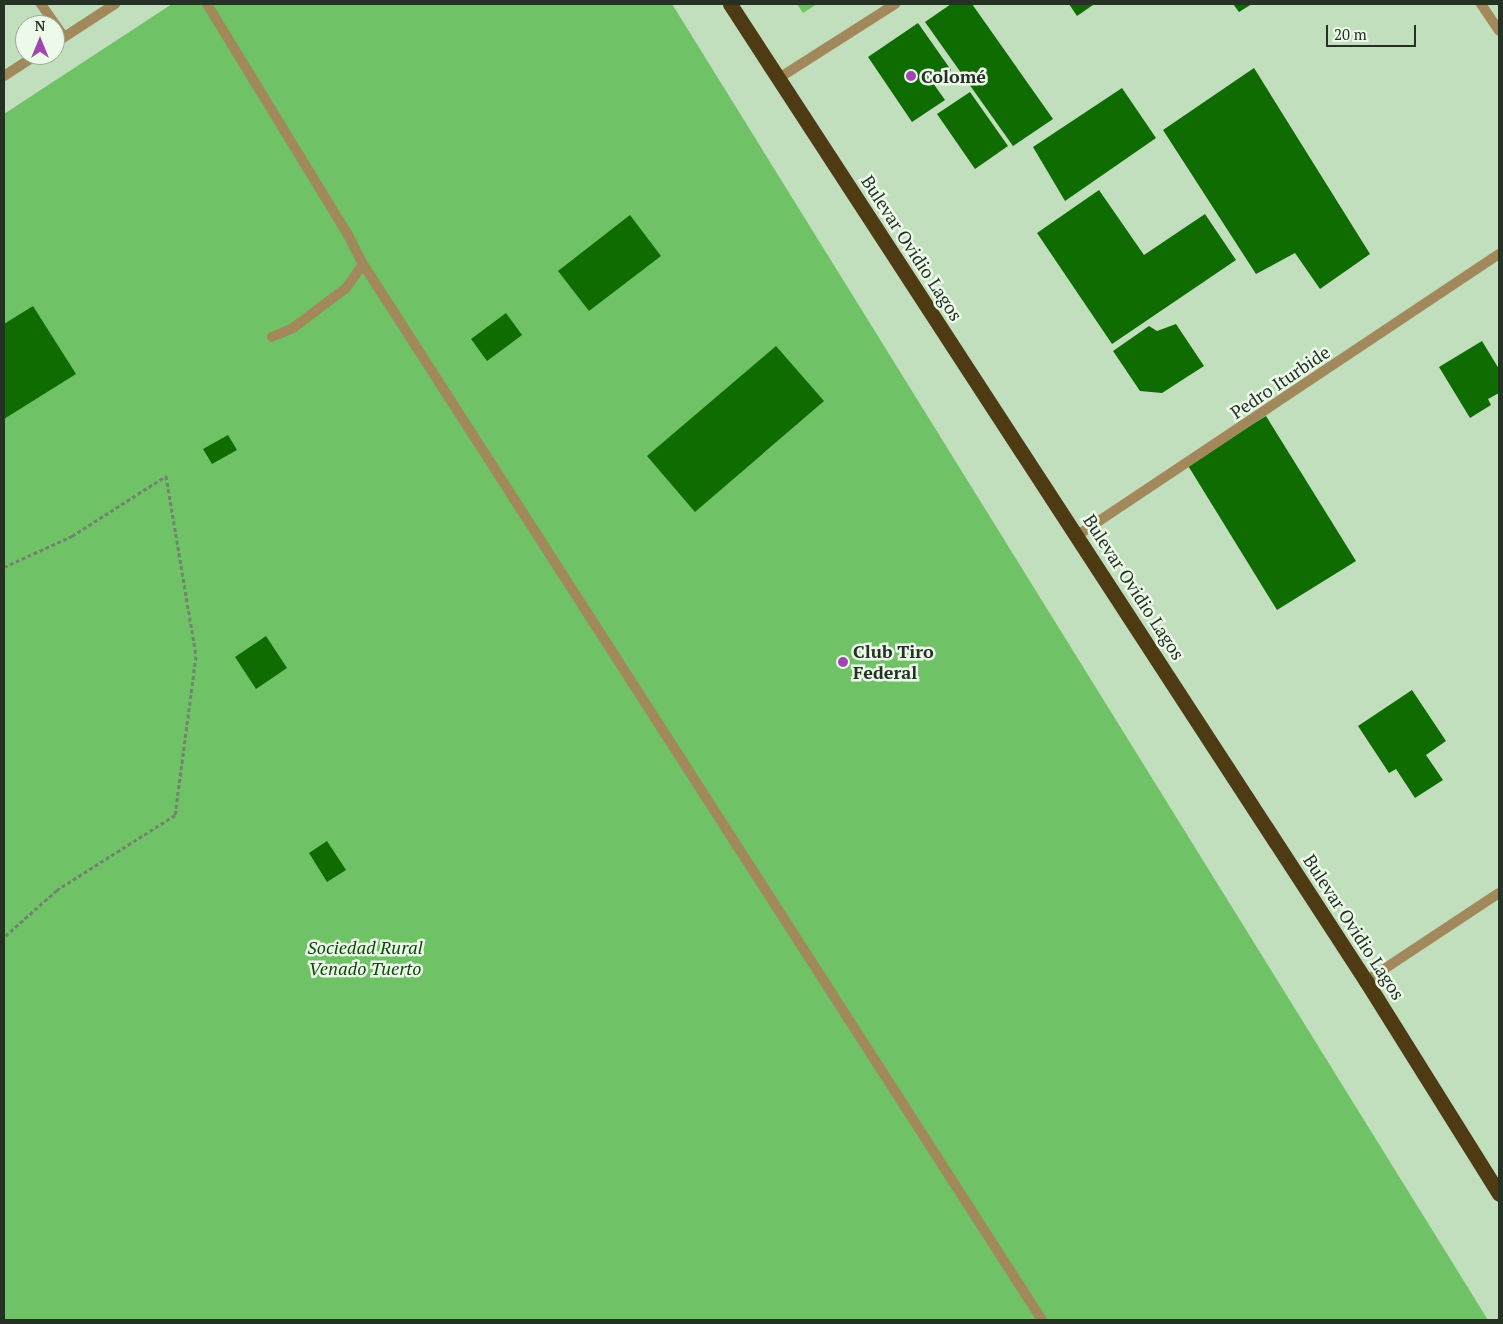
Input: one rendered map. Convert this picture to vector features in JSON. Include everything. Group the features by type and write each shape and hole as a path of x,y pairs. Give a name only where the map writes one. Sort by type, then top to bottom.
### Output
{"highway":[{"name":"Bulevar Ovidio Lagos","path":"730,4 1078,535 1366,981 1499,1194"}],"street":[{"path":"65,36 115,4"},
{"path":"207,4 347,233 363,264 1042,1320"},
{"path":"779,78 895,4"},
{"path":"1481,4 1499,31"},
{"path":"4,76 21,65"},
{"name":"Pedro Iturbide","path":"1078,535 1499,254"},
{"path":"272,337 293,328 346,288 363,264"},
{"path":"1366,981 1499,893"}],"path":[{"path":"4,567 72,536 166,476 196,656 175,815 57,890 4,937"}],"green space":[{"name":"Sociedad Rural Venado Tuerto","path":"172,4 672,4 1488,1320 4,1320 4,114"},
{"path":"797,4 817,4 803,13"}],"building":[{"path":"951,4 972,4 1053,119 1013,146 925,22"},
{"path":"1069,4 1092,4 1093,5 1077,16"},
{"path":"1233,4 1252,4 1239,12"},
{"name":"Colomé","path":"918,23 951,70 933,83 945,100 912,122 868,57"},
{"path":"1254,68 1370,254 1320,289 1295,253 1256,274 1163,130"},
{"path":"1122,88 1156,138 1065,201 1033,147"},
{"path":"970,92 1008,146 975,169 937,114"},
{"path":"1099,190 1144,255 1205,214 1236,260 1112,344 1037,233"},
{"path":"630,215 661,256 589,311 558,271"},
{"path":"33,306 76,374 4,419 4,324"},
{"path":"506,313 522,335 487,361 471,339"},
{"path":"1176,324 1204,366 1162,393 1140,391 1113,351 1149,326 1157,331"},
{"path":"1482,341 1499,369 1499,393 1488,399 1491,405 1470,418 1439,367"},
{"path":"776,346 824,401 695,512 647,456"},
{"path":"1266,416 1356,561 1277,610 1187,464"},
{"path":"228,435 237,450 212,464 203,449"},
{"path":"266,636 287,668 256,689 235,657"},
{"path":"1412,690 1446,741 1426,755 1443,780 1415,798 1396,769 1389,773 1358,726"},
{"path":"327,841 346,870 327,882 309,853"}],"place":[{"name":"Colomé","path":"911,76"},
{"name":"Club Tiro Federal","path":"843,662"}]}
